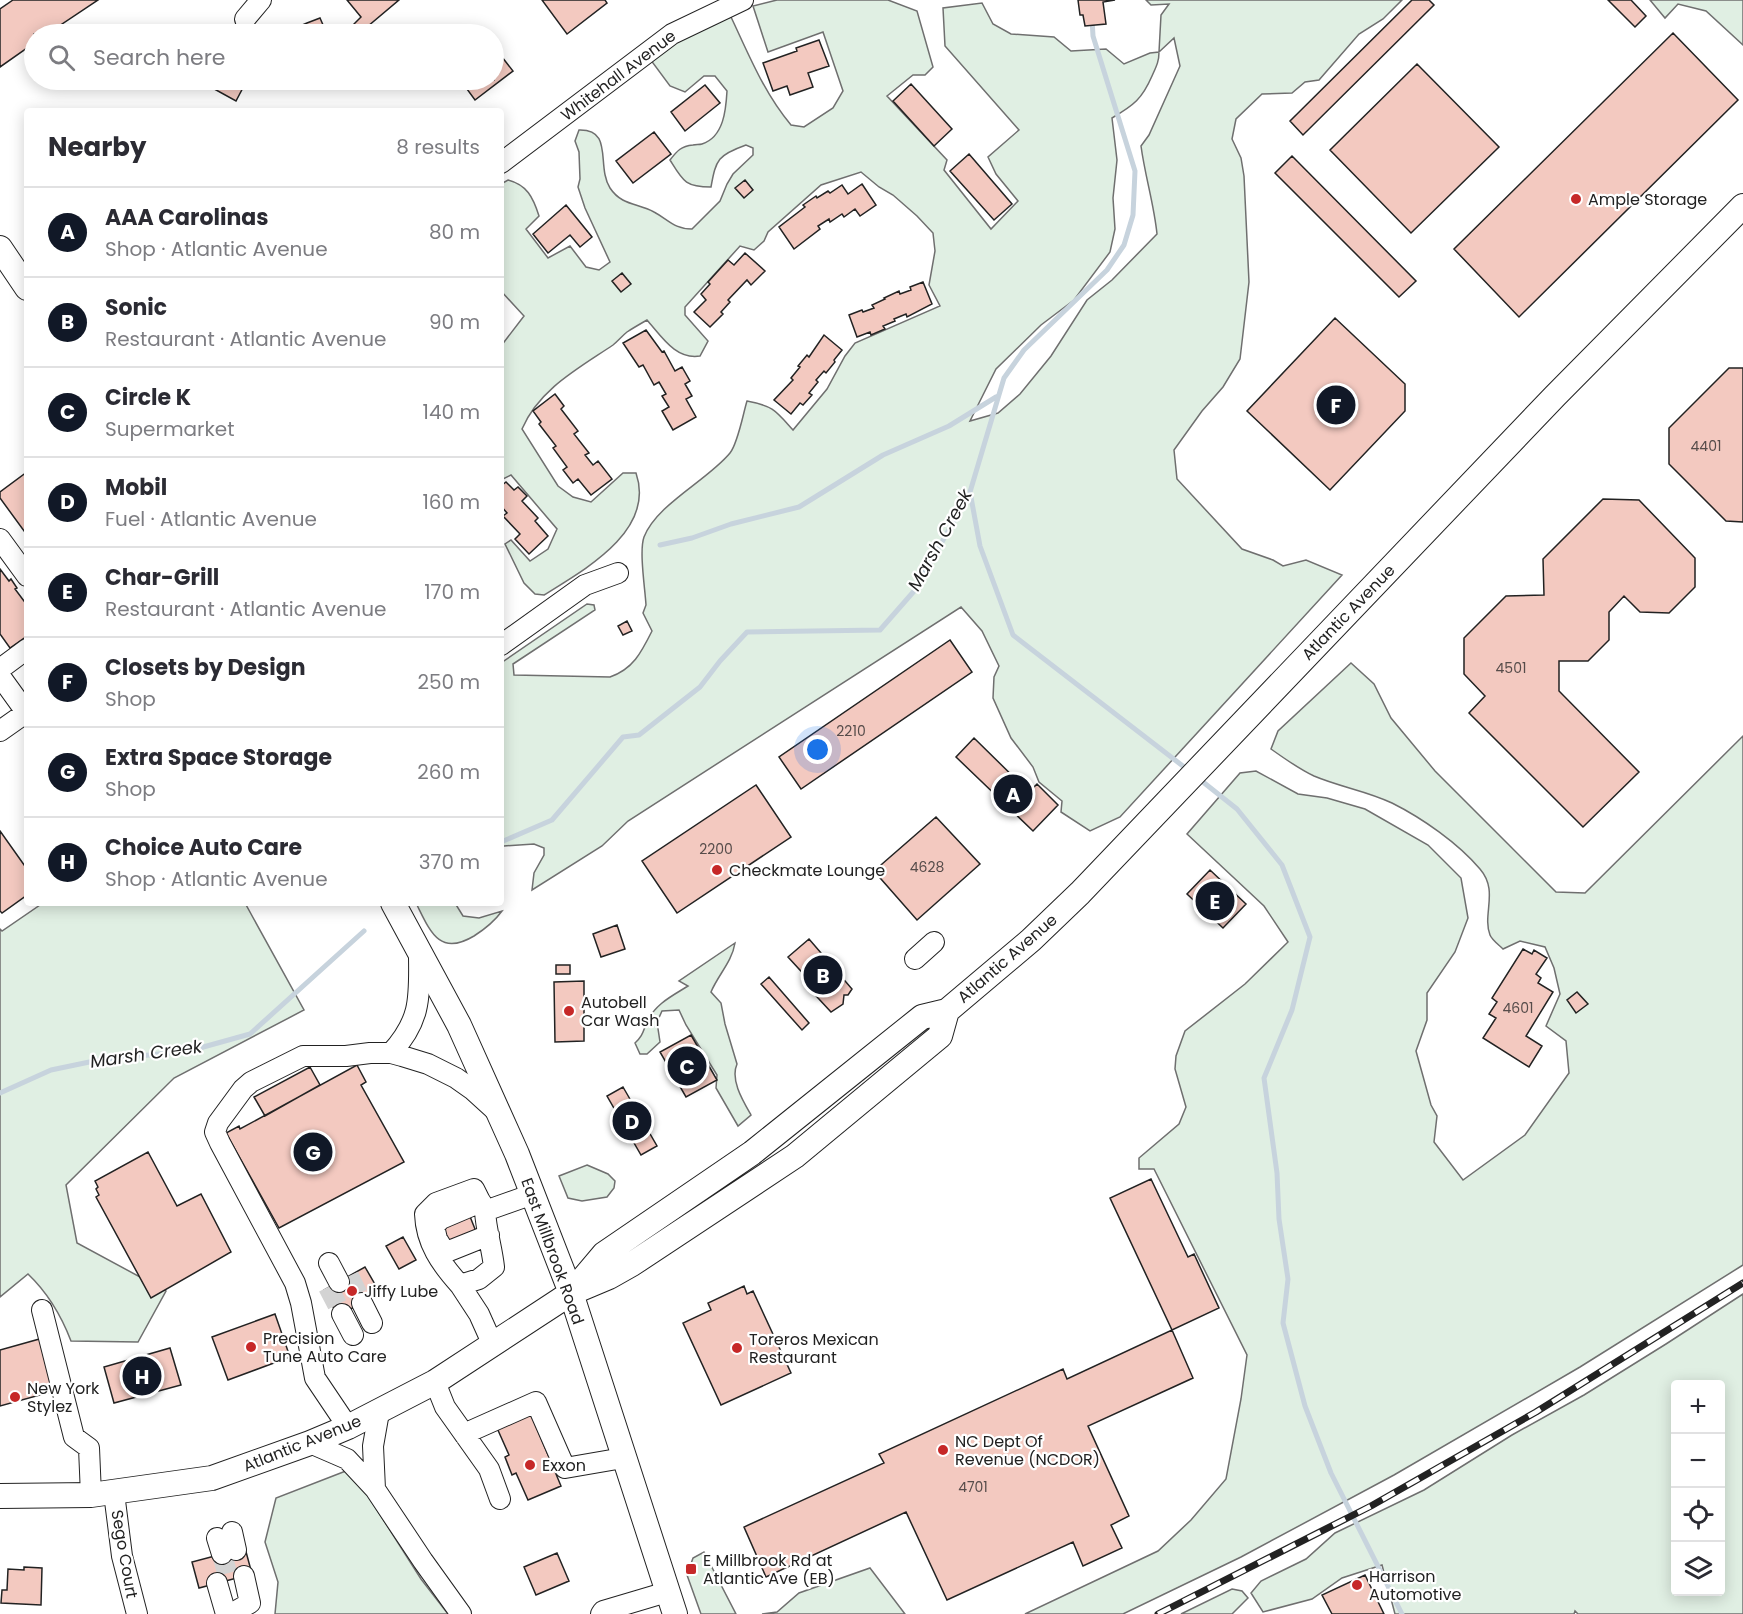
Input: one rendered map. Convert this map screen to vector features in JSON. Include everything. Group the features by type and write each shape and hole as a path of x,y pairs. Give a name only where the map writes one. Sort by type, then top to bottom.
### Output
{"main road":[{"name":"Atlantic Avenue","path":"0,1496 103,1494 212,1478 348,1427 435,1382 571,1293 632,1264 795,1156 940,1036 947,1011 1031,940 1080,893 1555,396 1743,206"},
{"path":"0,248 24,284"},
{"name":"East Millbrook Road","path":"395,906 459,1025 533,1194 571,1293 671,1603"}],"street":[{"path":"245,18 261,0"},
{"name":"Whitehall Avenue","path":"504,161 672,34 743,0"},
{"path":"0,539 24,572"},
{"path":"504,643 585,585 618,573"},
{"path":"0,669 24,651"},
{"path":"0,676 24,708"},
{"path":"0,731 24,714"},
{"path":"915,959 934,942"},
{"path":"392,1053 413,1023 419,1006 419,951"},
{"path":"348,1427 315,1378 301,1303 293,1279 215,1132 218,1123 250,1082 303,1056 346,1056 370,1053 392,1053 428,1064 456,1078 499,1113"},
{"path":"460,1285 479,1280 494,1267 492,1246 483,1207 474,1189 436,1203 425,1214 426,1231 443,1266 460,1285 492,1343"},
{"path":"489,1235 449,1251 443,1250 436,1239 434,1226 441,1219 533,1194"},
{"path":"329,1263 339,1282"},
{"path":"352,1308 363,1329"},
{"name":"Sego Court","path":"42,1310 74,1437 89,1448 137,1614"},
{"path":"435,1382 446,1407 489,1469 500,1499"},
{"path":"464,1434 536,1402 565,1468 623,1458"},
{"path":"375,1489 373,1446 378,1412"},
{"path":"310,1443 347,1459 375,1489 423,1562 461,1614"},
{"path":"230,1580 236,1610"},
{"path":"601,1614 603,1611 671,1603"}],"green space":[{"path":"777,0 888,0 917,11 933,67 925,75 913,75 887,96 947,160 944,170 991,229 1018,201 996,174 988,157 1019,130 945,46 943,8 982,3 993,24 1011,34 1054,37 1071,51 1106,49 1124,64 1150,53 1159,52 1161,15 1169,4 1151,5 1146,0 1402,0 1383,19 1359,34 1319,80 1305,82 1292,93 1262,94 1236,119 1232,139 1241,158 1244,176 1249,282 1240,359 1223,387 1202,411 1174,450 1177,479 1242,549 1283,566 1306,560 1342,575 1120,817 1090,831 1061,812 1062,801 1039,782 1033,767 1011,738 993,698 994,677 999,666 982,631 961,607 628,821 602,846 532,890 534,873 544,855 544,848 534,844 504,846 504,661 587,604 594,605 595,610 513,664 514,675 610,677 625,670 640,653 652,631 643,613 646,605 642,560 644,537 651,525 671,503 721,463 730,453 738,436 747,401 774,410 793,430 827,389 855,343 940,306 929,285 935,251 933,233 917,216 861,172 821,185 768,232 764,241 754,250 740,246 685,307 685,315 708,341 700,356 691,356 677,351 647,320 561,381 549,391 529,415 522,429 558,486 573,497 591,502 623,473 636,473 639,494 636,513 626,530 596,561 544,595 535,594 524,583 505,544 511,540 530,561 548,549 557,529 511,475 504,478 504,342 524,316 504,294 504,182 508,180 515,182 532,198 539,216 526,229 548,258 570,246 586,267 599,270 610,262 585,208 578,187 579,152 575,141 579,130 590,131 597,136 600,142 606,179 615,194 625,201 654,212 676,226 692,229 720,201 733,174 753,155 753,148 746,145 724,155 717,164 711,187 695,186 686,181 670,160 682,148 702,144 715,135 722,122 727,91 715,76 704,76 685,92 670,86 650,59 692,30 731,17 765,87 791,125 804,127 833,108 843,91 823,32 768,52 753,6","holes":["1174,38 1180,66 1149,135 1141,146 1157,234 1112,280 1087,300 1051,356 1020,394 998,413 970,421 996,369 1041,325 1074,300 1110,252 1115,229 1113,198 1117,160 1112,118 1141,96 1156,67 1159,52"]},
{"path":"1650,0 1743,0 1743,45 1706,11 1678,4 1665,18"},
{"path":"1351,663 1374,684 1391,718 1435,771 1556,892 1585,893 1743,736 1743,1265 1580,1367 1394,1475 1241,1557 1123,1614 1025,1614 1158,1551 1191,1520 1226,1479 1247,1355 1154,1169 1139,1169 1139,1158 1179,1124 1186,1107 1175,1069 1176,1056 1185,1031 1245,984 1288,942 1264,906 1187,834 1240,773 1256,771 1298,794 1327,798 1365,809 1428,845 1461,878 1468,918 1455,952 1427,993 1427,1020 1416,1051 1431,1105 1437,1116 1434,1142 1463,1180 1525,1135 1569,1073 1566,1041 1546,1026 1560,994 1554,968 1545,947 1520,941 1503,949 1492,939 1488,927 1489,894 1486,877 1471,859 1439,832 1403,809 1373,795 1314,776 1271,749 1278,731"},
{"path":"39,906 247,906 304,1010 174,1078 66,1185 77,1243 166,1291 138,1342 71,1341 53,1305 28,1274 0,1297 0,929 2,931"},
{"path":"418,906 457,906 463,916 479,918 502,911 493,922 474,936 452,944 437,938"},
{"path":"735,943 731,956 711,992 721,1003 737,1064 736,1083 751,1115 738,1126 716,1088 717,1075 679,1010 662,1011 657,1022 660,1042 647,1054 640,1054 635,1043 655,1010 664,1001 688,986 679,981"},
{"path":"587,1165 608,1174 615,1181 614,1188 607,1197 582,1201 568,1198 559,1176"},
{"path":"1743,1294 1743,1614 1578,1614 1575,1611 1574,1614 1395,1614 1382,1565 1342,1578 1312,1599 1263,1612 1251,1593 1261,1581 1306,1559 1335,1533 1424,1490 1512,1435 1584,1395"},
{"path":"351,1469 421,1579 448,1614 275,1614 278,1582 265,1542 276,1498"},
{"path":"704,1552 736,1614 701,1614 687,1575 693,1558"},
{"path":"870,1568 905,1614 762,1614 777,1612 799,1593"},
{"path":"1232,1589 1242,1591 1248,1598 1232,1614 1181,1614"}],"building":[{"path":"13,0 98,0 62,24 24,24 24,50 0,67 0,9"},
{"path":"347,0 399,0 370,24 354,24 361,17"},
{"path":"542,0 605,0 607,3 567,34"},
{"path":"1078,0 1115,0 1103,2 1106,24 1085,26 1083,15 1080,15"},
{"path":"1412,0 1429,0 1434,5 1303,135 1290,121"},
{"path":"1608,0 1631,0 1646,16 1635,27"},
{"path":"320,18 323,24 305,24"},
{"path":"1673,33 1738,100 1519,317 1454,249"},
{"path":"819,40 829,66 808,73 813,87 790,95 787,86 773,91 763,63 797,51 796,48"},
{"path":"504,60 513,71 504,78"},
{"path":"1417,64 1499,147 1411,233 1330,150"},
{"path":"911,84 952,129 934,146 893,101"},
{"path":"705,85 720,103 685,131 671,112"},
{"path":"216,90 242,90 236,101"},
{"path":"468,90 488,90 475,100"},
{"path":"654,132 671,154 633,183 616,161"},
{"path":"969,154 1012,204 994,220 950,171"},
{"path":"1292,156 1416,281 1399,297 1275,173"},
{"path":"745,180 753,190 744,198 735,188"},
{"path":"862,184 876,205 860,216 855,209 844,217 842,214 830,222 829,219 818,226 820,229 794,249 779,227 816,196 817,198 828,191 830,193 842,185 848,194"},
{"path":"566,205 592,237 580,247 570,235 548,253 533,234"},
{"path":"745,253 765,271 751,285 747,280 728,300 730,302 721,312 723,314 710,327 694,312 706,300 701,294 710,284 708,282 728,260 734,265"},
{"path":"622,273 631,284 621,292 612,281"},
{"path":"923,282 932,304 907,317 906,314 894,319 895,321 883,326 885,329 871,335 870,332 857,337 849,315 874,308 872,305 884,298 899,291 900,294 911,290 910,287"},
{"path":"1335,318 1405,384 1405,411 1330,490 1247,411"},
{"path":"646,330 662,352 664,351 675,371 682,367 690,381 685,384 692,396 686,399 696,417 673,430 662,411 669,407 662,396 666,394 659,382 654,385 643,365 639,367 623,343"},
{"path":"824,335 842,350 826,373 824,371 816,380 818,382 809,393 812,395 803,405 800,403 791,414 774,400 793,380 791,378 800,367 798,366 807,355 809,357"},
{"path":"1729,368 1743,368 1743,522 1726,521 1669,464 1669,428"},
{"path":"555,394 564,406 561,409 578,431 574,434 589,453 585,455 593,465 598,461 612,479 591,495 578,479 573,483 563,470 567,467 553,448 556,446 539,424 541,422 533,411"},
{"path":"24,474 24,531 0,498 0,492"},
{"path":"506,482 514,490 518,487 527,496 522,501 538,518 535,521 548,536 529,554 515,539 520,534 504,517 507,513 504,510 504,484"},
{"path":"1603,499 1639,500 1695,558 1695,587 1669,613 1640,612 1624,596 1609,612 1609,640 1588,661 1559,661 1559,691 1639,772 1583,827 1469,713 1485,696 1464,674 1464,638 1506,596 1544,595 1543,559"},
{"path":"0,569 9,581 11,579 24,601 24,638 10,648 0,634"},
{"path":"627,621 632,631 623,635 618,626"},
{"path":"950,640 972,672 801,789 779,757"},
{"path":"974,738 1029,792 1037,784 1058,805 1033,831 956,757"},
{"path":"756,785 791,837 677,913 642,861"},
{"path":"936,817 980,864 917,920 874,871"},
{"path":"0,831 24,865 24,897 2,913 0,911"},
{"path":"1210,870 1246,904 1223,928 1187,894"},
{"path":"617,925 625,949 601,957 593,934"},
{"path":"809,939 852,989 848,995 844,995 843,1004 831,1012 806,985 810,981 788,957"},
{"path":"1523,949 1532,954 1534,950 1547,958 1536,974 1541,978 1538,983 1553,992 1526,1036 1542,1046 1529,1067 1483,1038 1496,1018 1489,1014 1497,1002 1492,998"},
{"path":"556,965 570,965 570,974 556,974"},
{"path":"769,977 809,1023 802,1030 761,984"},
{"name":"Autobell Car Wash","path":"584,981 584,1041 555,1042 554,982"},
{"path":"1577,992 1588,1004 1576,1013 1567,1000"},
{"path":"691,1035 717,1080 686,1097 660,1052"},
{"path":"357,1065 366,1082 361,1085 404,1162 279,1228 226,1133 239,1126 240,1129"},
{"path":"310,1067 320,1085 265,1116 254,1097"},
{"path":"623,1087 657,1146 641,1155 607,1096"},
{"path":"148,1152 177,1206 201,1194 231,1252 151,1298 96,1197 99,1195 95,1181"},
{"path":"1151,1179 1188,1257 1194,1254 1219,1308 1172,1330 1110,1198"},
{"path":"469,1214 477,1234 445,1247 438,1228"},
{"path":"403,1237 416,1260 399,1269 386,1246"},
{"name":"Jiffy Lube","path":"365,1267 380,1293 338,1316 324,1290"},
{"name":"Toreros Mexican Restaurant","path":"744,1286 747,1294 753,1291 791,1373 721,1405 683,1323 711,1310 708,1303"},
{"name":"Precision Tune Auto Care","path":"275,1314 290,1357 228,1380 212,1337"},
{"path":"1172,1330 1193,1378 1088,1426 1129,1516 1111,1525 1122,1548 1083,1566 1073,1542 947,1600 906,1512 766,1577 744,1527 884,1463 879,1454 1063,1369 1067,1379"},
{"path":"43,1338 58,1390 0,1406 0,1350"},
{"path":"170,1348 181,1385 114,1403 104,1367"},
{"name":"Exxon","path":"531,1414 561,1486 528,1500 516,1473 512,1475 505,1457 509,1455 497,1428"},
{"path":"245,1548 252,1574 199,1588 192,1562"},
{"path":"557,1553 569,1581 536,1595 524,1567"},
{"path":"24,1567 42,1568 41,1605 1,1603 2,1590 7,1590 8,1569 24,1570"},
{"name":"Harrison Automotive","path":"1365,1575 1384,1614 1332,1614 1322,1595"}],"waterway":[{"name":"Marsh Creek","path":"504,841 552,820 623,737 639,735 700,687 747,632 880,630 915,590 970,492 1004,378 1024,350 1107,270 1124,245 1133,215 1135,171 1093,36 1092,19"},
{"path":"660,545 799,507 883,455 949,426 996,397"},
{"path":"970,492 980,546 1013,635 1188,770"},
{"path":"1198,778 1237,809 1282,865 1310,937 1292,1010 1264,1078 1277,1173 1279,1219 1288,1279 1283,1323 1305,1406 1331,1473 1402,1614"},
{"name":"Marsh Creek","path":"0,1093 51,1070 99,1060 189,1051 250,1034 364,931"}],"tunnel":[{"path":"349,1276 362,1303"},
{"path":"328,1287 342,1314"},
{"path":"222,1554 229,1580"}],"railway":[{"path":"1158,1614 1371,1506 1536,1412 1743,1283"}],"place":[{"name":"Ample Storage","path":"1576,199"},
{"name":"Closets by Design","path":"1336,405"},
{"name":"AAA Carolinas","path":"1013,794"},
{"name":"Checkmate Lounge","path":"717,870"},
{"name":"Char-Grill","path":"1215,901"},
{"name":"Sonic","path":"823,975"},
{"name":"Autobell Car Wash","path":"569,1011"},
{"name":"Circle K","path":"687,1066"},
{"name":"Mobil","path":"632,1121"},
{"name":"Extra Space Storage","path":"313,1152"},
{"name":"Jiffy Lube","path":"352,1291"},
{"name":"Precision Tune Auto Care","path":"251,1347"},
{"name":"Toreros Mexican Restaurant","path":"737,1348"},
{"name":"Choice Auto Care","path":"142,1376"},
{"name":"New York Stylez","path":"15,1397"},
{"name":"NC Dept Of Revenue (NCDOR)","path":"943,1450"},
{"name":"Exxon","path":"530,1465"},
{"name":"E Millbrook Rd at Atlantic Ave (EB)","path":"691,1569"},
{"name":"Harrison Automotive","path":"1357,1585"}]}
